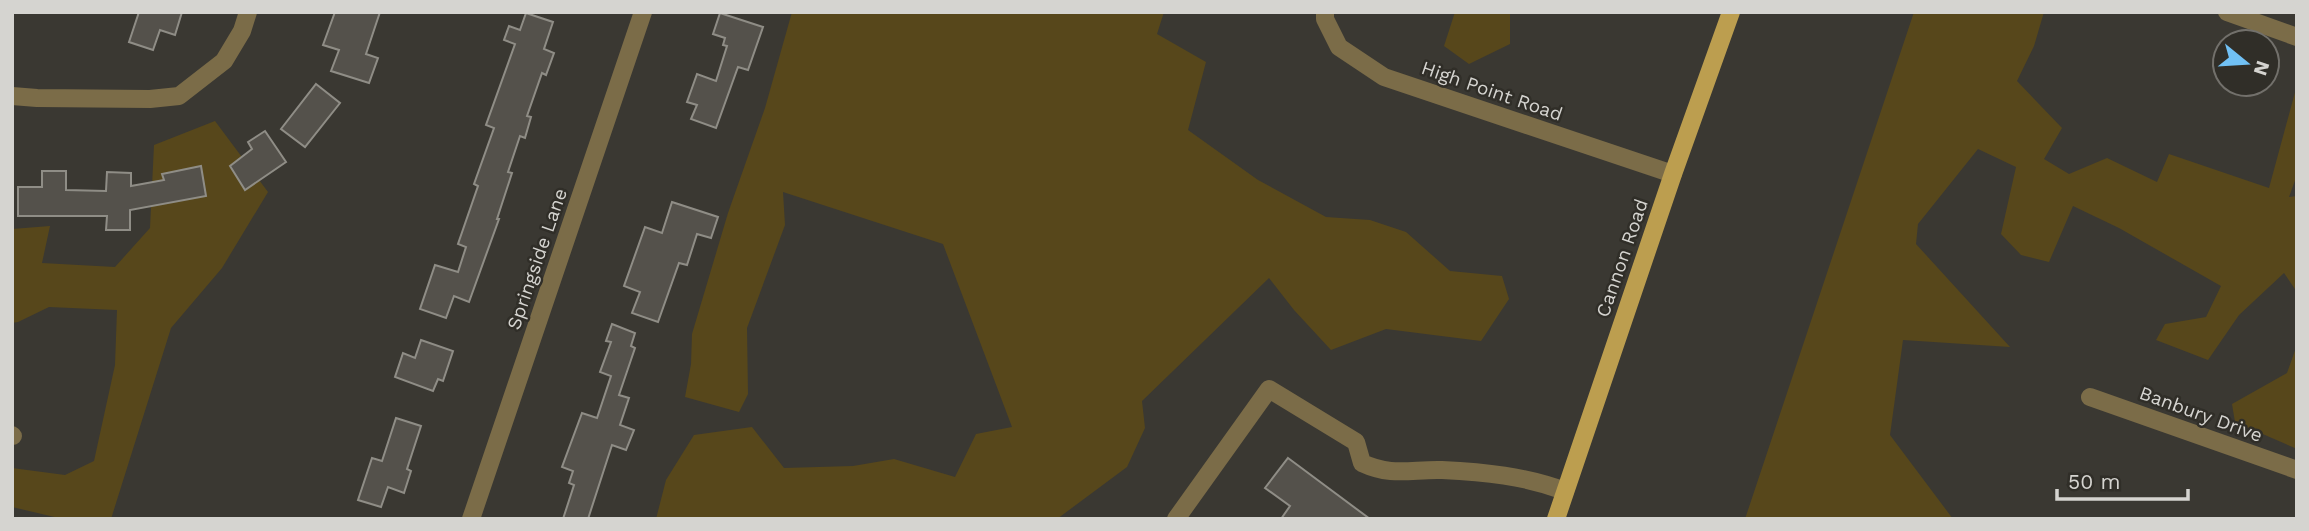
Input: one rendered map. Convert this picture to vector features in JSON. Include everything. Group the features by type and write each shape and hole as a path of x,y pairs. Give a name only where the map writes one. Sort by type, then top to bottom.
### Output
{"main road":[{"name":"Cannon Road","path":"1556,519 1731,12"}],"street":[{"path":"12,96 150,99 179,96 224,61 242,31 248,12"},
{"name":"Springside Lane","path":"471,519 643,12"},
{"name":"High Point Road","path":"1325,12 1325,19 1339,47 1384,77 1673,174"},
{"path":"2227,12 2297,37"},
{"path":"1176,519 1269,390 1356,442 1362,463 1378,470 1486,473 1536,480 1565,491"},
{"name":"Banbury Drive","path":"2090,397 2297,471"}],"shaded area":[{"path":"792,12 1164,12 1157,34 1206,62 1188,130 1258,180 1326,217 1370,220 1406,232 1450,271 1502,276 1509,299 1481,341 1386,329 1331,350 1269,278 1142,401 1145,428 1127,467 1057,519 656,519 666,480 694,435 752,427 784,468 853,466 894,459 955,477 976,434 1012,427 943,244 783,192 785,225 747,328 748,394 739,412 685,397 691,364 692,334 728,213 765,108"},
{"path":"1455,12 1510,12 1510,44 1469,64 1444,46"},
{"path":"1914,12 2044,12 2034,46 2017,81 2062,128 2044,159 2069,174 2107,158 2157,182 2169,154 2269,188 2297,85 2297,175 2289,197 2297,196 2297,292 2284,273 2239,315 2208,360 2156,340 2165,324 2206,317 2221,286 2119,228 2073,206 2049,262 2021,255 2001,234 2016,167 1978,149 1918,224 1916,244 2010,347 1903,340 1890,435 1953,519 1745,519"},
{"path":"215,121 268,192 222,268 171,328 111,519 63,519 12,507 12,468 65,475 94,461 115,365 117,310 49,307 12,323 12,229 50,226 42,263 115,267 150,228 154,145"},
{"path":"2297,345 2297,449 2235,422 2232,404 2287,373"}],"building":[{"path":"139,12 182,12 175,35 160,30 153,50 129,42"},
{"path":"335,12 380,12 366,54 378,58 369,83 331,71 339,50 323,45"},
{"path":"526,13 553,22 544,49 554,53 546,75 542,73 527,116 531,117 525,138 520,136 508,172 512,173 499,219 469,302 454,296 446,318 420,309 435,265 458,272 466,247 458,244 478,186 474,184 494,128 486,125 515,44 504,40 509,26 520,30"},
{"path":"720,13 763,27 748,70 738,67 716,128 691,119 697,105 687,102 697,74 716,81 727,46 723,45 725,38 713,34"},
{"path":"316,84 340,103 305,147 281,129"},
{"path":"265,131 286,162 245,190 230,166 252,149 248,142"},
{"path":"201,166 206,196 130,210 130,230 106,230 107,216 18,216 18,187 42,187 42,171 66,171 66,190 106,191 107,172 131,173 131,186 164,180 162,174"},
{"path":"672,202 718,217 711,238 697,234 687,265 679,263 658,322 632,313 640,292 624,286 645,227 662,233"},
{"path":"612,324 635,333 631,346 635,348 619,395 629,398 620,425 634,430 626,450 612,445 588,519 563,519 574,485 569,483 573,471 562,467 582,413 597,418 611,376 600,372 611,342 606,341"},
{"path":"421,340 453,351 443,381 438,379 433,391 395,377 403,353 415,358"},
{"path":"396,418 421,426 407,469 411,471 404,493 388,487 381,507 358,500 372,458 382,461"},
{"path":"1288,458 1370,519 1281,519 1290,506 1265,488"}]}
